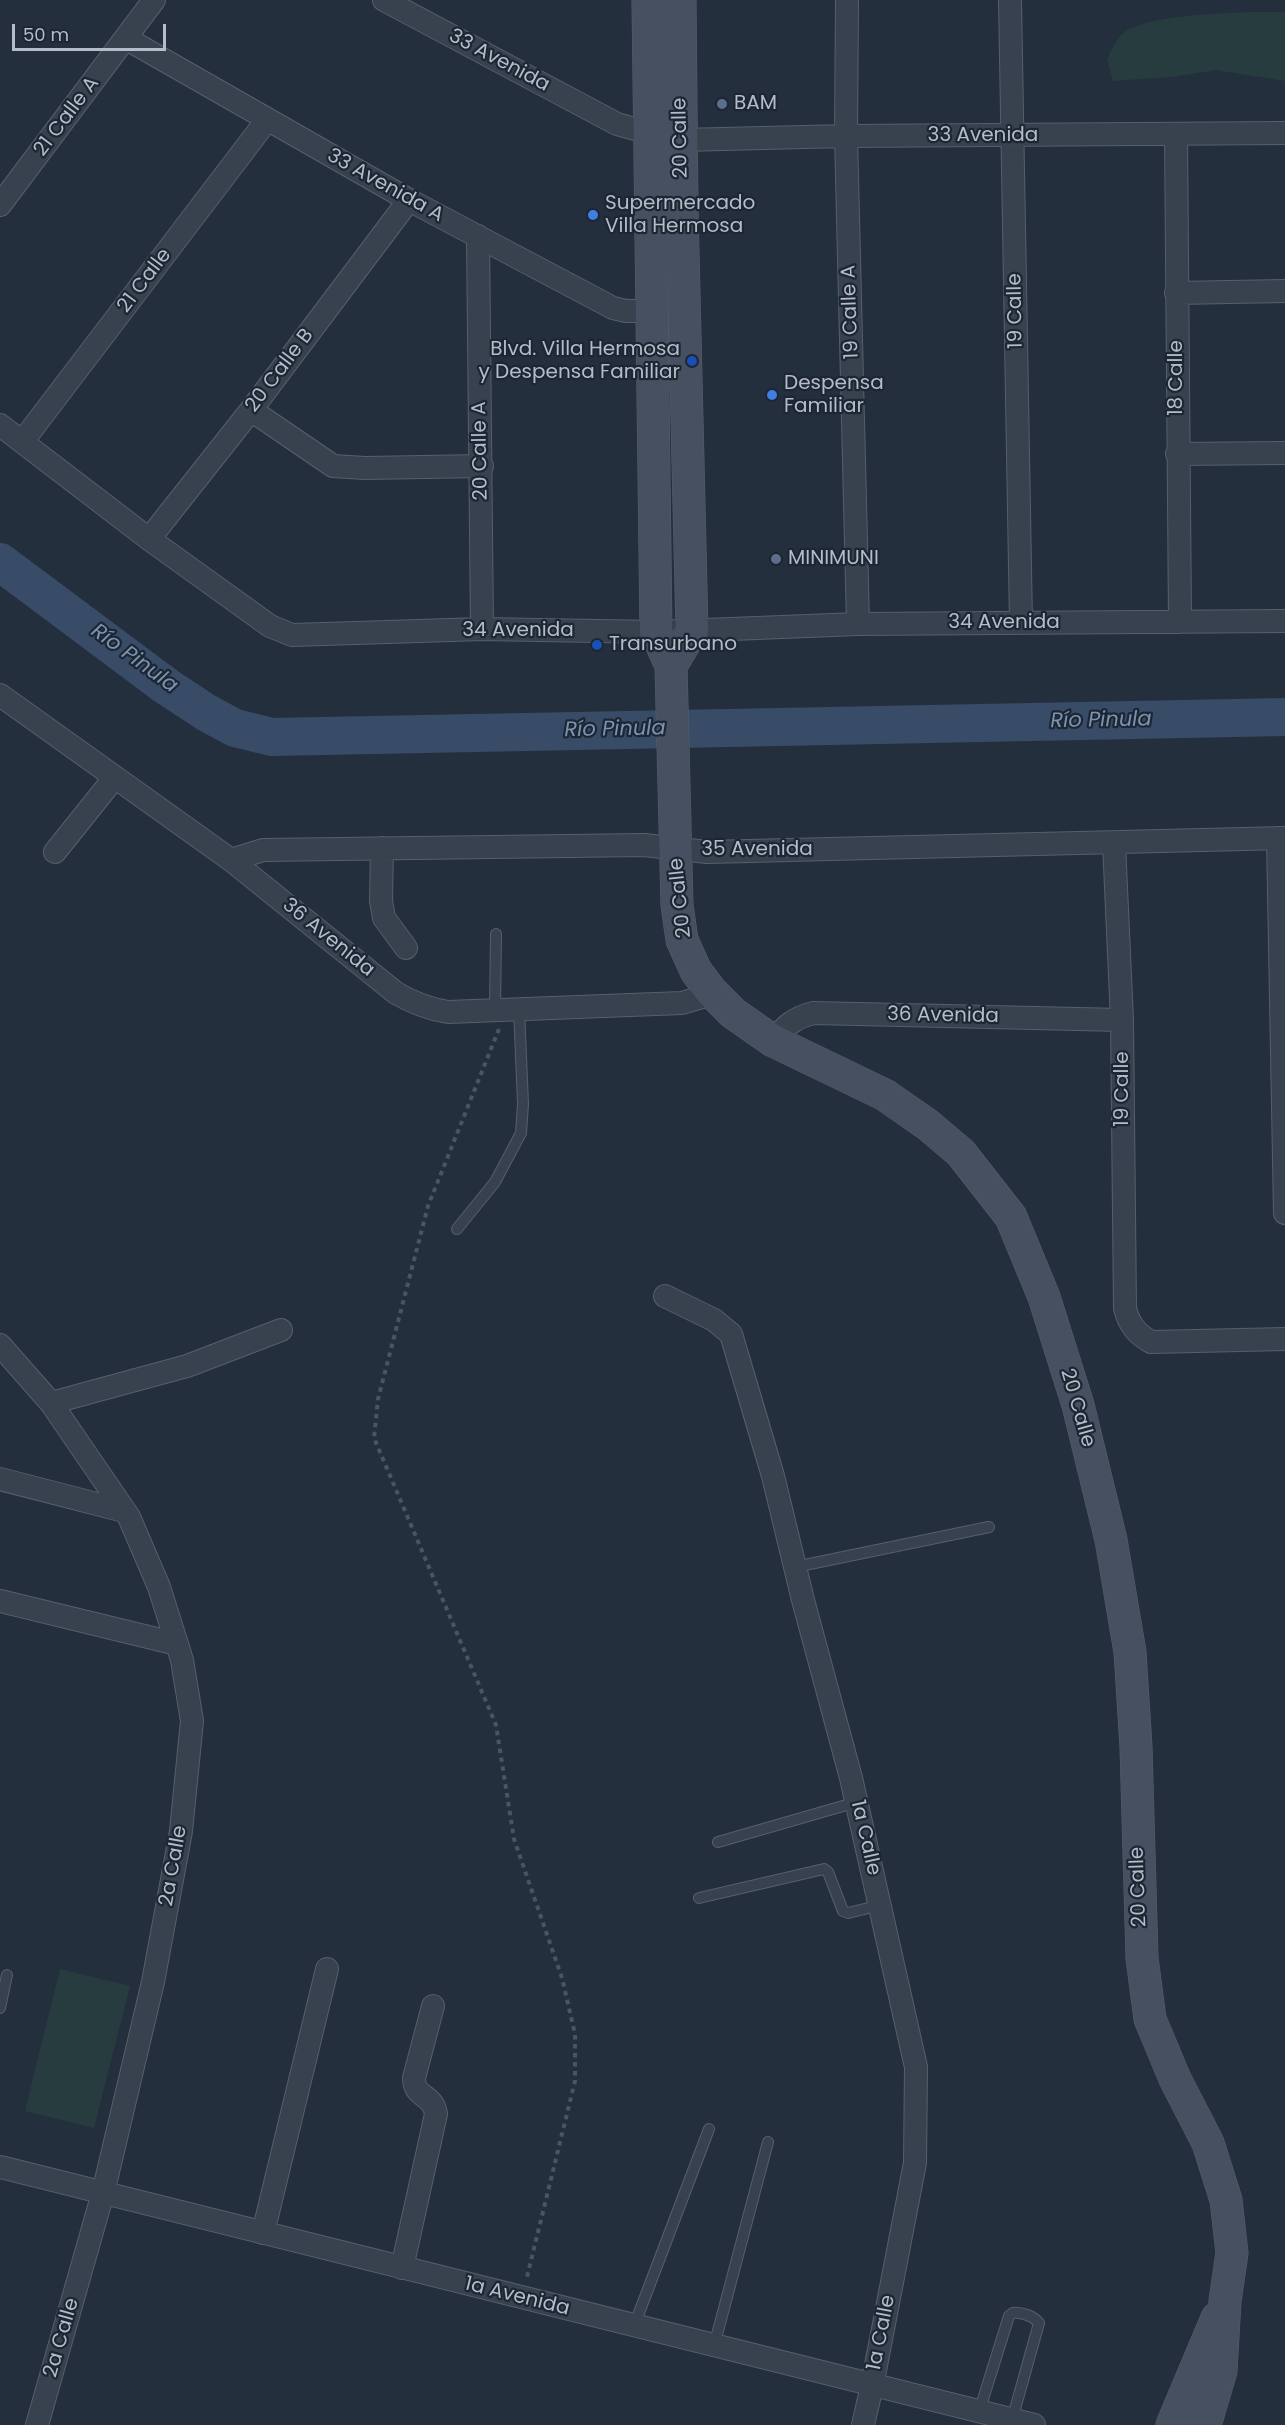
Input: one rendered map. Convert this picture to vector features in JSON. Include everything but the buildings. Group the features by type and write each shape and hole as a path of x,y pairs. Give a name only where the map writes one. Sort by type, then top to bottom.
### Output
{"main road":[{"name":"20 Calle","path":"648,0 656,632 672,679 677,905 682,940 696,971 711,991 733,1013 773,1041 885,1095 928,1125 961,1153 1011,1217 1044,1297 1078,1405 1111,1540 1130,1652 1136,1747 1142,1958 1150,2019 1175,2079 1208,2143 1226,2200 1232,2253 1225,2301 1221,2371 1205,2425"},
{"name":"20 Calle","path":"680,0 682,210 692,631"},
{"path":"649,133 667,141 682,210"},
{"path":"672,679 692,631"},
{"name":"20 Calle","path":"1172,2425 1225,2301"}],"street":[{"name":"21 Calle A","path":"0,205 127,39 154,0"},
{"name":"33 Avenida","path":"384,0 617,124 649,133"},
{"name":"19 Calle A","path":"847,0 846,136 858,624"},
{"name":"19 Calle","path":"1010,0 1021,623"},
{"name":"33 Avenida A","path":"127,39 409,200 613,308 626,311 652,311"},
{"name":"21 Calle","path":"22,442 267,120"},
{"name":"33 Avenida","path":"681,140 846,136 1285,133"},
{"name":"18 Calle","path":"1176,134 1180,622"},
{"name":"20 Calle B","path":"149,539 251,410 409,200"},
{"name":"20 Calle A","path":"478,236 482,629"},
{"path":"1176,293 1285,291"},
{"path":"251,410 333,466 365,468 482,466"},
{"name":"34 Avenida","path":"0,425 149,539 270,626 292,635 482,629 656,632 858,624 1285,621"},
{"path":"1177,454 1285,453"},
{"name":"36 Avenida","path":"0,695 231,860 396,993 412,1003 448,1012 682,1002 702,997 711,991"},
{"path":"55,852 115,777"},
{"path":"1281,838 1285,1213"},
{"name":"35 Avenida","path":"231,860 263,850 644,845 707,852 1281,838"},
{"name":"19 Calle","path":"1114,843 1122,1020 1125,1308 1127,1317 1136,1332 1151,1342 1285,1339"},
{"path":"382,848 381,901 384,918 406,948"},
{"name":"36 Avenida","path":"773,1041 785,1026 798,1017 813,1013 1122,1020"},
{"name":"1a Calle","path":"665,1296 714,1320 731,1334 773,1476 856,1802 916,2067 915,2163 863,2425"},
{"path":"51,1403 187,1366 281,1330"},
{"name":"2a Calle","path":"0,1345 51,1403 124,1511 159,1587 182,1660 192,1721 181,1831 153,1982 102,2193 37,2425"},
{"path":"0,1479 124,1511"},
{"path":"0,1602 177,1644"},
{"path":"264,2233 327,1969"},
{"path":"402,2268 436,2114 435,2105 417,2092 414,2087 414,2078 433,2006"},
{"name":"1a Avenida","path":"0,2167 1034,2425"}],"lane":[{"path":"456,1229 495,1182 520,1133 523,1104 496,934"},
{"path":"795,1568 989,1527"},
{"path":"718,1842 856,1802"},
{"path":"699,1898 824,1869 828,1872 843,1911 848,1913 881,1905"},
{"path":"0,2008 7,1975"},
{"path":"634,2326 710,2129"},
{"path":"714,2346 768,2142"},
{"path":"979,2412 1009,2316 1018,2312 1036,2319 1039,2323 1012,2420"}],"path":[{"path":"507,1009 428,1206 378,1399 374,1438 496,1725 514,1839 562,1978 574,2034 575,2081 522,2298"}],"green space":[{"path":"1285,12 1285,81 1216,70 1172,77 1113,81 1107,59 1119,37 1131,28 1184,16"},
{"path":"60,1969 130,1986 94,2128 25,2111"}],"waterway":[{"name":"Río Pinula","path":"0,562 166,686 207,713 235,728 272,737 1285,717"}],"place":[{"name":"BAM","path":"722,104"},
{"name":"Supermercado Villa Hermosa","path":"593,215"},
{"name":"Blvd. Villa Hermosa y Despensa Familiar","path":"692,361"},
{"name":"Despensa Familiar","path":"772,395"},
{"name":"MINIMUNI","path":"776,559"},
{"name":"Transurbano","path":"597,645"}]}
